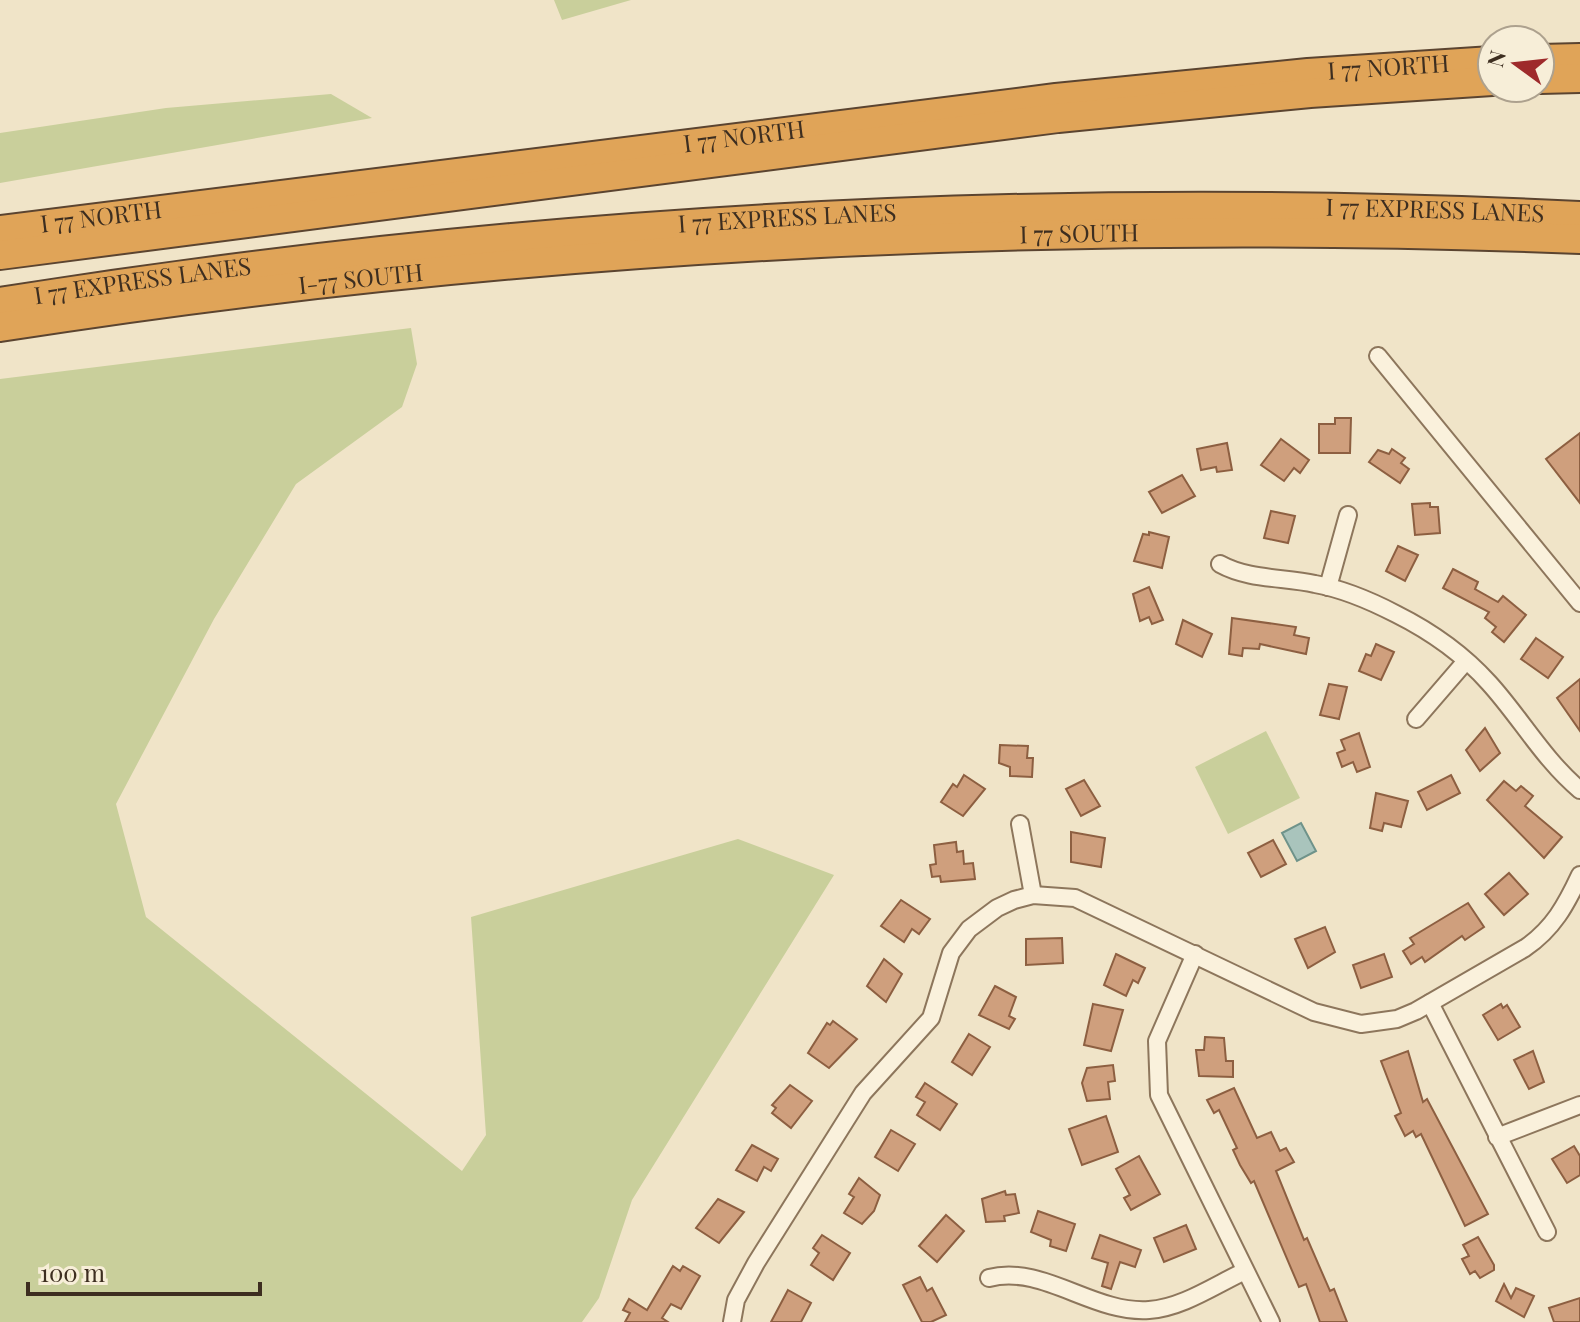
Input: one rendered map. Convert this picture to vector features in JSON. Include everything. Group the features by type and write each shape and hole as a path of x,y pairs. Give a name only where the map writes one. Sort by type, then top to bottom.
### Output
{"highway":[{"path":"1556,59 1580,58"},
{"name":"I 77 NORTH","path":"0,230 1084,95 1308,73 1476,62"},
{"path":"1556,79 1580,78"},
{"name":"I 77 EXPRESS LANES","path":"0,255 1058,118 1296,94 1476,82"},
{"name":"I 77 EXPRESS LANES","path":"0,302 352,255 690,225 1030,209 1369,207 1580,216"},
{"name":"I 77 SOUTH","path":"580,259 805,244 1058,234 1355,233 1580,239"},
{"path":"352,255 580,259"},
{"name":"I-77 SOUTH","path":"0,327 354,280 580,259"}],"street":[{"path":"1378,356 1580,603"},
{"path":"1328,587 1348,515"},
{"path":"1220,564 1240,573 1328,587 1398,615 1466,661 1580,790"},
{"path":"1416,719 1466,661"},
{"path":"1020,824 1033,895"},
{"path":"732,1322 736,1300 756,1263 863,1093 931,1018 951,953 958,942 979,919 997,908 1033,895 1075,898 1314,1012 1361,1024 1397,1019 1430,1003 1541,937 1563,912 1580,875"},
{"path":"1195,954 1157,1041 1156,1076 1167,1114 1271,1322"},
{"path":"1430,1003 1547,1232"},
{"path":"1497,1137 1580,1105"},
{"path":"989,1278 1023,1276 1112,1307 1151,1310 1190,1298 1245,1271"}],"green space":[{"path":"554,0 631,0 562,20"},
{"path":"331,94 372,118 0,183 0,133 166,108"},
{"path":"411,328 417,364 402,407 296,484 214,619 116,804 146,917 462,1171 486,1135 471,917 738,839 834,875 632,1200 599,1298 582,1322 0,1322 0,379"},
{"path":"1266,731 1300,798 1228,834 1195,767"}],"water":[{"path":"1301,823 1316,851 1297,861 1282,833"}],"building":[{"path":"1335,418 1351,418 1350,453 1319,453 1319,424 1335,424"},
{"path":"1580,433 1580,503 1546,459"},
{"path":"1281,439 1309,460 1300,473 1294,468 1284,481 1261,465"},
{"path":"1227,443 1232,470 1217,472 1216,467 1201,470 1197,449"},
{"path":"1392,449 1405,458 1401,463 1409,469 1400,483 1369,462 1378,450 1389,454"},
{"path":"1182,475 1195,496 1162,513 1149,492"},
{"path":"1430,503 1430,507 1438,507 1440,533 1415,535 1412,504"},
{"path":"1271,511 1295,516 1288,543 1264,538"},
{"path":"1149,532 1169,537 1162,568 1134,561 1143,534 1149,535"},
{"path":"1398,546 1418,555 1405,581 1386,571"},
{"path":"1453,569 1478,582 1475,589 1498,602 1503,596 1526,615 1504,642 1492,632 1496,627 1485,618 1489,612 1443,588"},
{"path":"1149,587 1163,620 1152,624 1149,617 1140,621 1133,594"},
{"path":"1232,618 1296,627 1294,635 1309,638 1306,654 1260,644 1259,649 1243,648 1242,656 1229,654"},
{"path":"1183,620 1212,634 1202,657 1176,644"},
{"path":"1536,638 1563,657 1548,678 1521,659"},
{"path":"1376,644 1394,652 1381,680 1359,671 1366,654 1371,656"},
{"path":"1580,679 1580,731 1557,698"},
{"path":"1329,684 1347,687 1339,719 1320,715"},
{"path":"1485,728 1500,753 1480,771 1466,750"},
{"path":"1359,733 1370,767 1357,772 1353,762 1342,767 1337,753 1345,750 1341,740"},
{"path":"1000,745 1028,746 1027,758 1033,758 1032,777 1010,776 1010,767 999,763"},
{"path":"964,775 985,789 963,816 941,802 953,784 957,787"},
{"path":"1451,775 1460,793 1427,810 1418,792"},
{"path":"1084,780 1100,806 1081,816 1066,789"},
{"path":"1504,781 1516,791 1521,786 1533,796 1525,806 1562,837 1544,858 1487,800"},
{"path":"1376,793 1408,801 1401,827 1384,823 1382,831 1370,828"},
{"path":"1071,832 1105,838 1101,867 1071,862"},
{"path":"1273,840 1286,864 1261,877 1248,853"},
{"path":"956,842 957,852 963,851 964,864 973,863 975,879 941,882 940,876 932,877 930,865 936,864 934,845"},
{"path":"1509,873 1528,894 1504,915 1485,894"},
{"path":"901,900 930,919 919,934 912,929 904,942 881,926"},
{"path":"1468,903 1484,927 1465,940 1462,936 1425,962 1422,957 1411,964 1403,951 1414,944 1410,938"},
{"path":"1325,927 1335,952 1308,968 1295,939"},
{"path":"1062,938 1063,963 1026,965 1026,939"},
{"path":"1116,954 1145,968 1138,983 1133,980 1126,996 1104,985"},
{"path":"1384,954 1392,977 1361,988 1353,965"},
{"path":"884,959 902,974 886,1002 867,986"},
{"path":"995,986 1016,997 1009,1016 1015,1019 1009,1029 979,1015"},
{"path":"1093,1004 1123,1010 1111,1051 1084,1045"},
{"path":"1501,1004 1503,1008 1507,1005 1520,1027 1498,1040 1483,1015"},
{"path":"833,1021 857,1039 829,1068 808,1053 827,1023 830,1025"},
{"path":"969,1034 990,1047 972,1075 952,1062"},
{"path":"1205,1037 1224,1038 1226,1061 1233,1061 1233,1077 1199,1076 1196,1050 1204,1050"},
{"path":"1408,1051 1423,1102 1427,1099 1488,1214 1465,1226 1421,1134 1416,1137 1413,1131 1405,1136 1395,1116 1401,1113 1381,1061"},
{"path":"1533,1051 1544,1082 1529,1089 1514,1060"},
{"path":"1113,1065 1115,1081 1108,1082 1110,1099 1087,1101 1082,1083 1087,1068"},
{"path":"925,1083 957,1104 940,1130 917,1115 925,1102 916,1097"},
{"path":"790,1085 812,1101 791,1128 772,1113 776,1108 772,1105"},
{"path":"1234,1088 1257,1138 1271,1132 1280,1151 1286,1148 1294,1162 1276,1171 1304,1240 1307,1238 1330,1291 1334,1289 1347,1322 1320,1322 1306,1284 1299,1287 1254,1181 1251,1183 1240,1165 1233,1150 1237,1148 1219,1110 1214,1113 1207,1100"},
{"path":"1106,1116 1118,1152 1082,1165 1069,1129"},
{"path":"891,1130 915,1144 898,1171 875,1157"},
{"path":"752,1145 778,1159 771,1171 764,1167 757,1181 736,1170"},
{"path":"1574,1146 1580,1156 1580,1175 1567,1183 1552,1159"},
{"path":"1139,1156 1160,1194 1131,1210 1124,1198 1130,1195 1116,1169"},
{"path":"859,1178 880,1195 874,1211 862,1224 844,1213 854,1197 849,1194"},
{"path":"1005,1191 1006,1195 1015,1194 1019,1213 1004,1216 1005,1221 986,1222 982,1199"},
{"path":"718,1199 744,1212 719,1243 696,1228"},
{"path":"1038,1211 1075,1224 1066,1251 1050,1246 1051,1240 1031,1232"},
{"path":"946,1215 964,1231 937,1262 919,1246"},
{"path":"1186,1225 1196,1249 1164,1262 1154,1238"},
{"path":"822,1235 850,1253 833,1280 811,1265 819,1253 813,1248"},
{"path":"1100,1235 1141,1250 1135,1267 1120,1262 1111,1289 1102,1286 1108,1263 1092,1258"},
{"path":"1478,1237 1494,1265 1494,1270 1480,1278 1475,1271 1470,1274 1462,1259 1469,1256 1463,1245"},
{"path":"673,1266 680,1271 683,1266 700,1276 681,1309 671,1304 662,1318 668,1322 625,1322 630,1313 623,1310 629,1299 647,1310"},
{"path":"920,1277 927,1291 932,1288 946,1315 931,1322 922,1322 903,1285"},
{"path":"1504,1284 1511,1298 1516,1288 1534,1296 1524,1317 1496,1301"},
{"path":"788,1290 811,1303 801,1322 771,1322"},
{"path":"1580,1298 1580,1322 1554,1322 1549,1308"}]}
